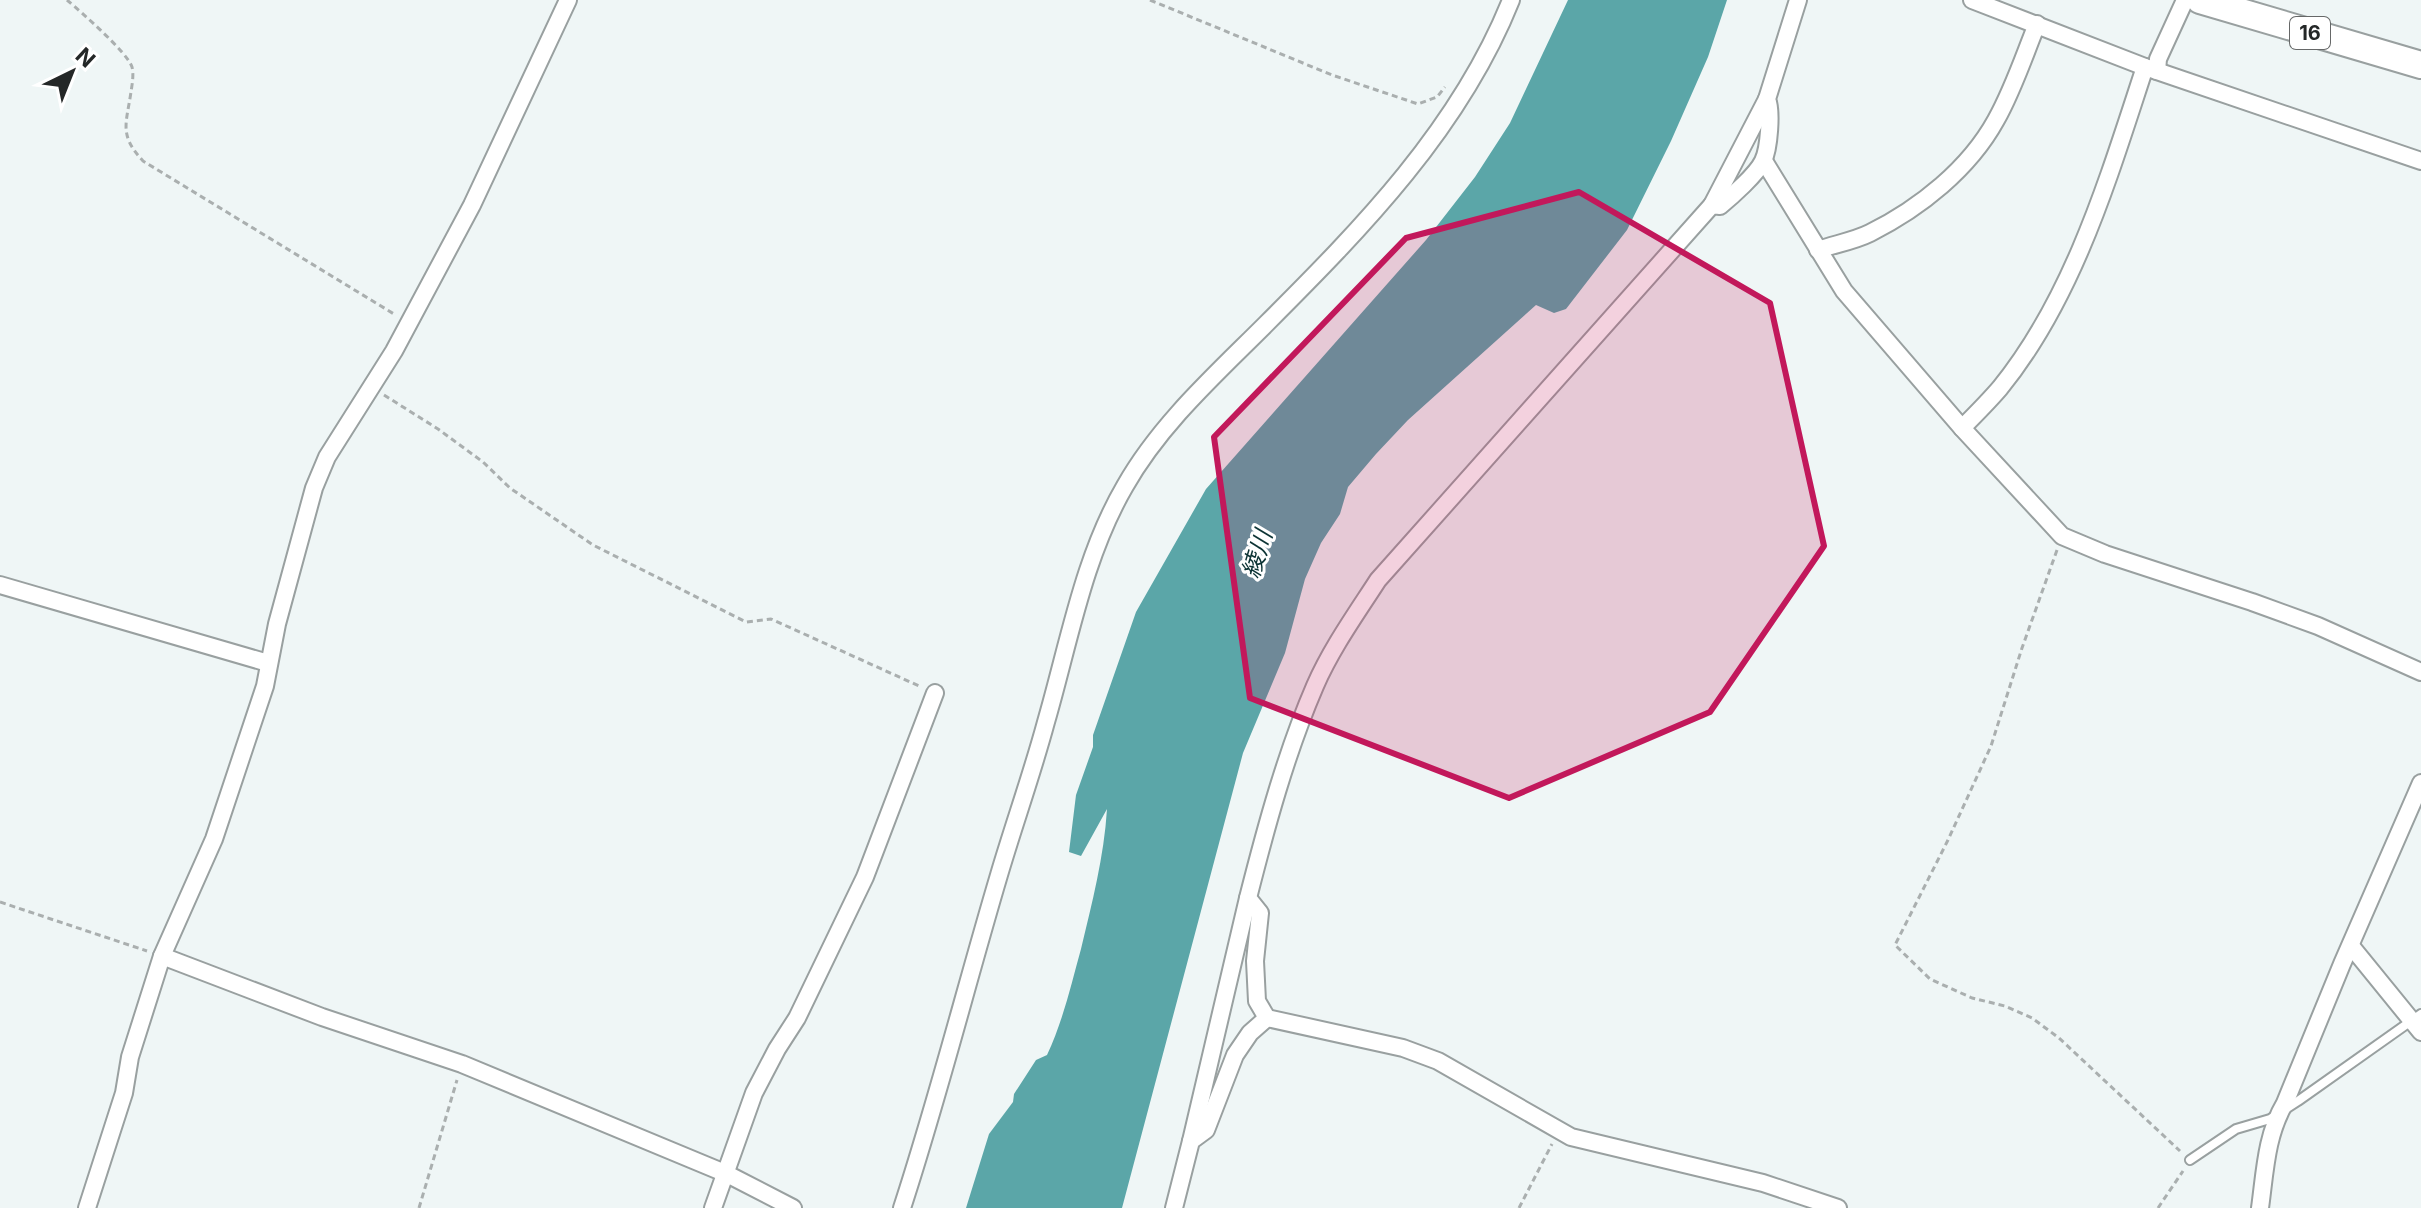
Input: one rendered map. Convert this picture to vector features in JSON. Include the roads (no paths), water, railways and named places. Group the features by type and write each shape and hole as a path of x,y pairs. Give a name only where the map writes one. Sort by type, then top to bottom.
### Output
{"main road":[{"name":"16","path":"2200,0 2421,65"}],"street":[{"path":"87,1208 162,956 214,839 265,686 268,663 314,488 327,457 394,351 472,205 568,0"},
{"path":"902,1208 1046,723 1080,596 1104,530 1125,486 1150,449 1201,389 1291,299 1393,189 1441,130 1483,61 1511,0"},
{"path":"1174,1208 1248,898 1299,727 1316,683 1378,580 1712,205 1767,99 1798,0"},
{"path":"1972,0 2151,69 2421,161"},
{"path":"1962,428 2000,387 2038,331 2067,276 2088,232 2151,69 2185,0"},
{"path":"1818,250 1869,233 1924,199 1955,174 1982,144 1998,118 2037,24"},
{"path":"1712,205 1720,206 1729,199 1764,161 1771,109 1767,99"},
{"path":"1764,161 1844,291 1962,428 2062,536 2105,554 2318,626 2421,672"},
{"path":"0,585 268,663"},
{"path":"713,1208 754,1093 797,1018 865,877 935,693"},
{"path":"2260,1208 2268,1146 2275,1121 2421,783"},
{"path":"1248,898 1260,913 1255,961 1257,1001 1267,1018 1403,1048 1438,1061 1571,1137 1763,1183 1832,1207"},
{"path":"2351,946 2418,1022"},
{"path":"162,956 322,1017 462,1064 727,1174 793,1208"},
{"path":"1191,1141 1206,1130 1235,1055 1250,1033 1267,1018"}],"lane":[{"path":"2190,1160 2236,1129 2280,1113 2418,1022"}],"water":[{"name":"綾川","path":"1568,0 1727,0 1708,57 1627,230 1566,309 1554,313 1536,305 1408,420 1348,487 1340,514 1321,543 1305,579 1285,653 1243,753 1122,1208 966,1208 989,1134 1013,1102 1014,1094 1036,1060 1047,1055 1070,989 1097,880 1107,809 1081,856 1069,852 1076,795 1093,747 1093,735 1136,612 1206,489 1426,240 1475,177 1510,123"}]}
